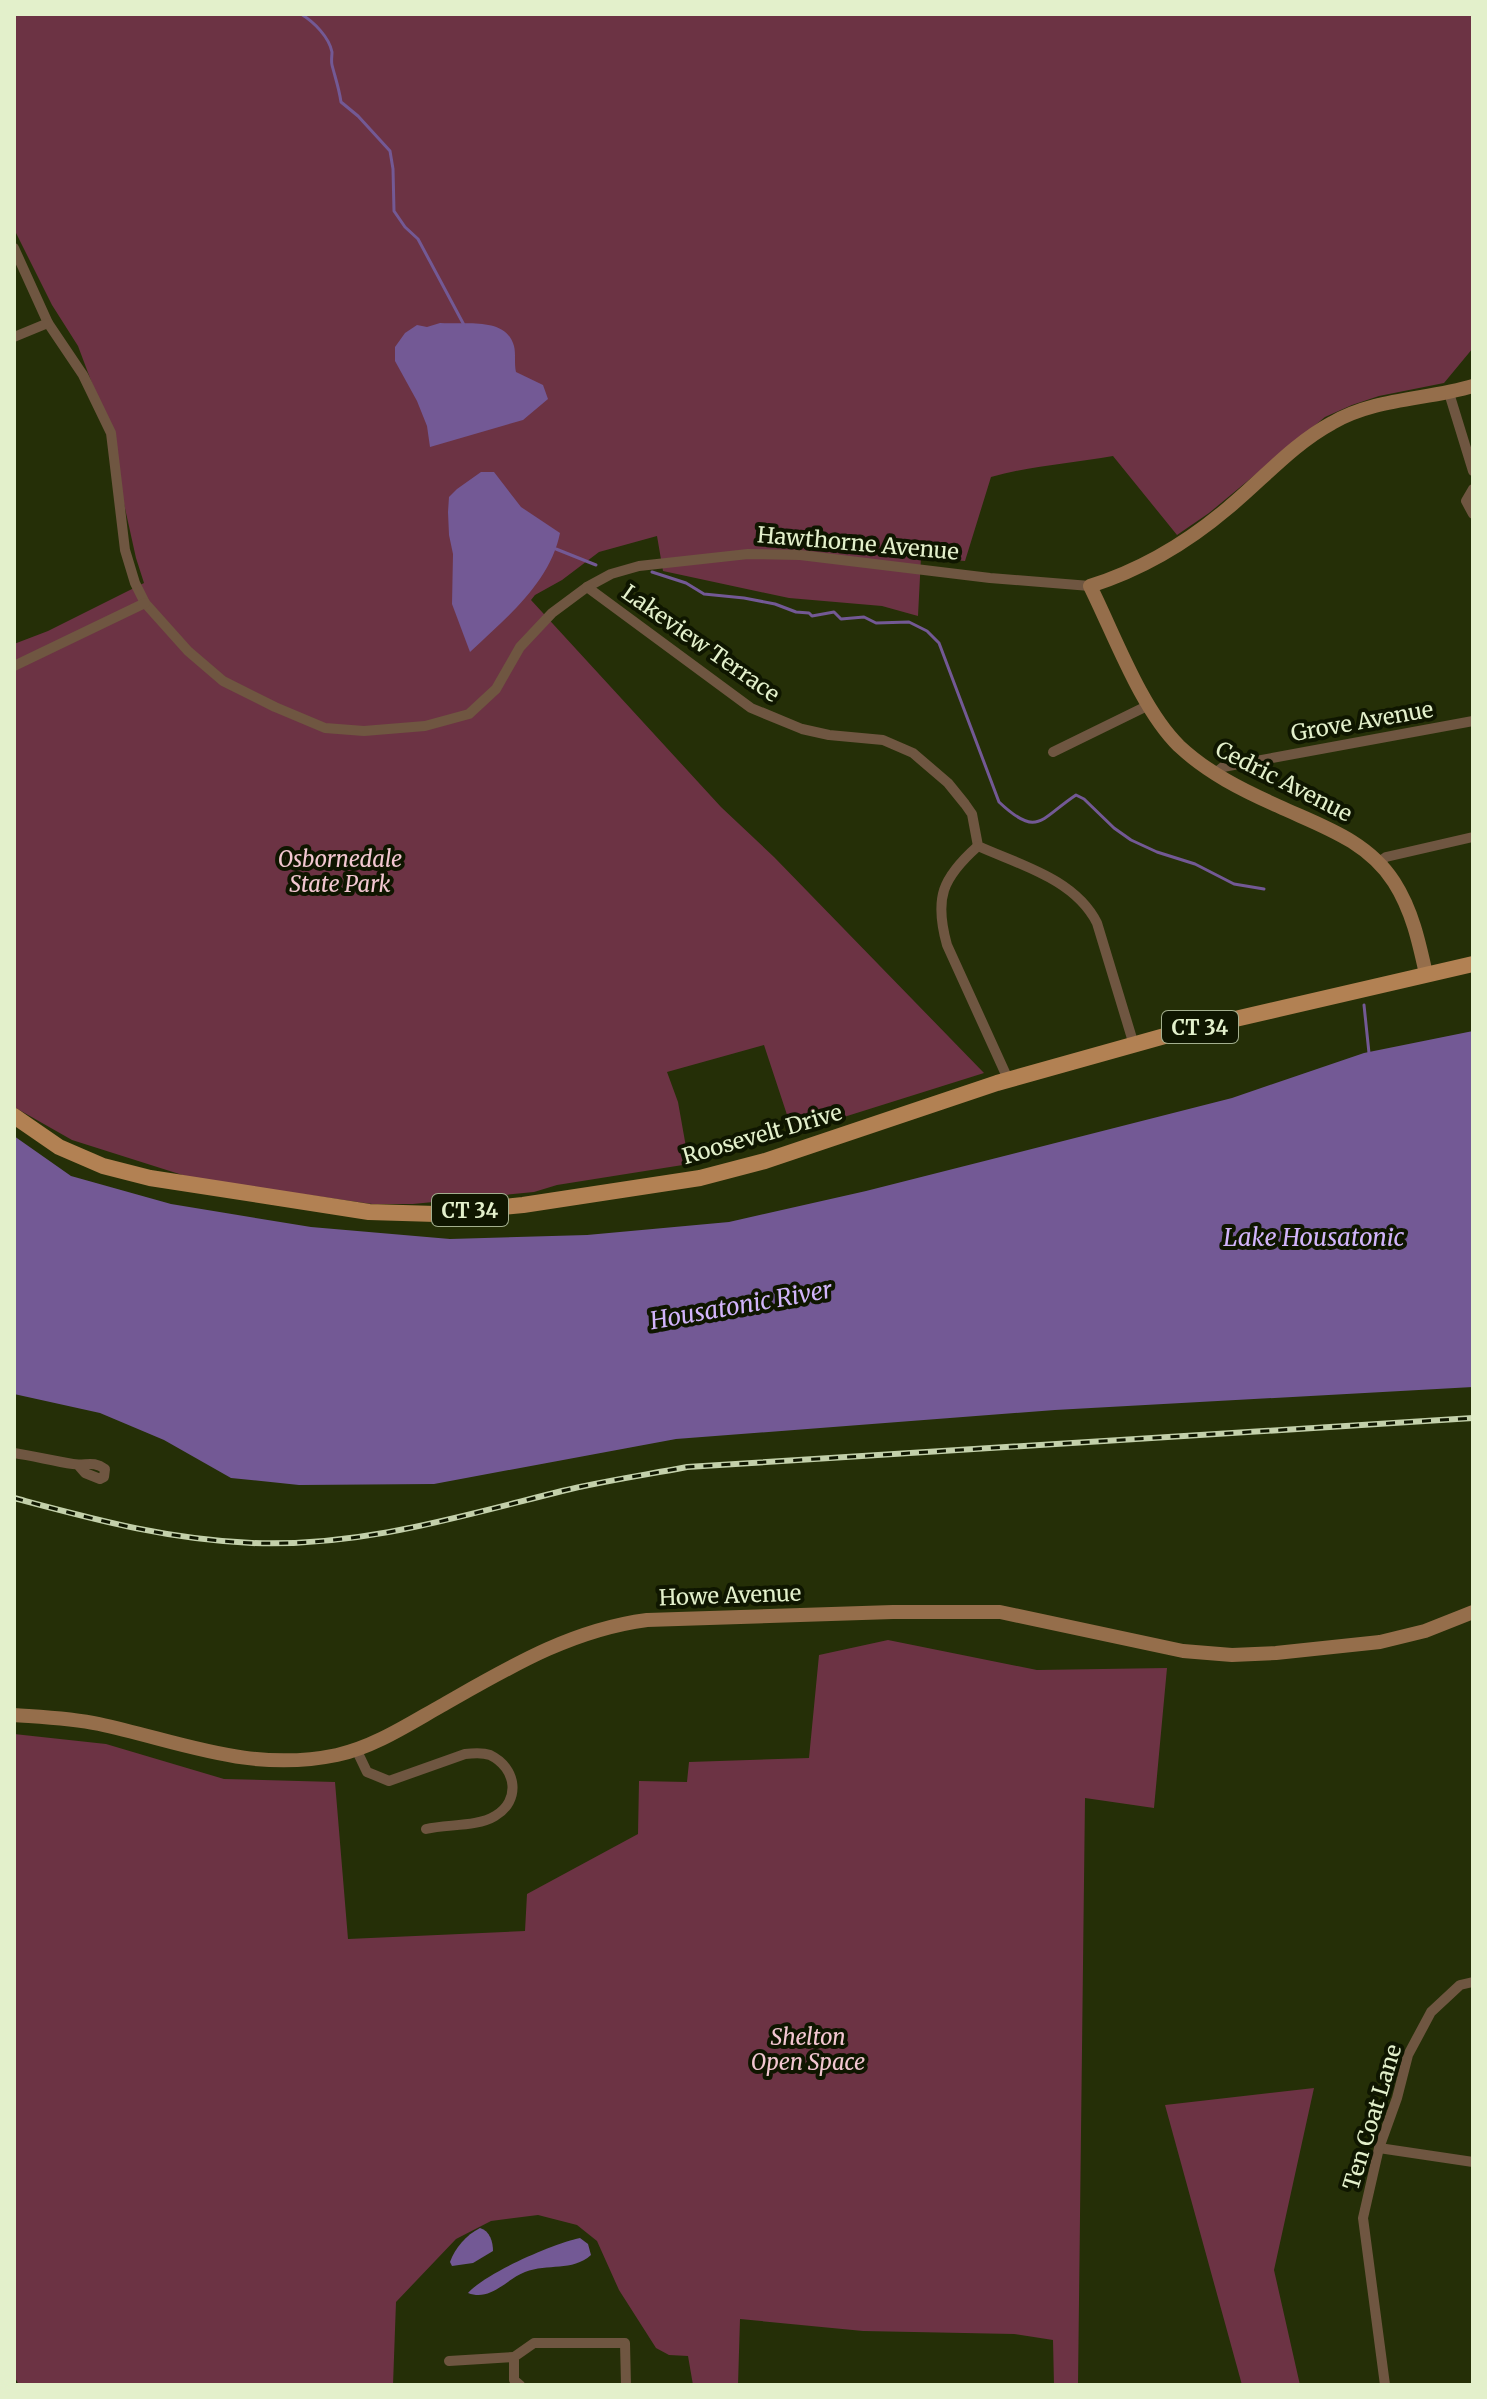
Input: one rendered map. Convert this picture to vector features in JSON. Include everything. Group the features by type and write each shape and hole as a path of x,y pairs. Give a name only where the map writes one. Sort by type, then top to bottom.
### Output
{"main road":[{"name":"Hawthorne Avenue","path":"1090,586 1141,567 1205,526 1309,437 1334,421 1367,408 1473,386"},
{"name":"Cedric Avenue","path":"1090,586 1149,705 1178,744 1214,774 1339,833 1379,862 1395,883 1416,930 1426,974"},
{"name":"Roosevelt Drive","path":"14,1116 59,1147 103,1166 150,1178 369,1212 436,1214 523,1205 700,1178 765,1161 1008,1079 1179,1032 1473,964"},
{"name":"Howe Avenue","path":"14,1715 94,1723 227,1757 258,1761 308,1759 356,1749 413,1722 527,1657 566,1639 619,1623 893,1612 1000,1612 1183,1651 1232,1655 1380,1642 1425,1631 1473,1612"}],"street":[{"name":"Hawthorne Avenue","path":"14,248 48,323 83,375 111,433 125,550 145,603 188,651 223,681 325,728 364,731 425,726 469,714 496,689 520,647 534,630 587,587 611,574 639,566 748,554 800,555 990,578 1090,586"},
{"path":"14,337 48,323"},
{"path":"1449,393 1473,471"},
{"path":"1473,489 1466,501 1473,514"},
{"name":"Lakeview Terrace","path":"587,587 751,708 802,729 883,740 913,753 948,783 972,814 978,846"},
{"path":"14,666 145,603"},
{"path":"1053,752 1149,705"},
{"name":"Grove Avenue","path":"1214,774 1223,767 1473,721"},
{"path":"1379,862 1386,857 1473,837"},
{"path":"1008,1079 947,945 943,929 941,894 944,884 978,846 1068,888 1084,901 1097,923 1134,1045"},
{"path":"14,1453 78,1465"},
{"path":"356,1749 367,1772 389,1781 399,1780 465,1754 478,1753 490,1755 510,1774 515,1785 513,1793 510,1802 499,1814 487,1820 426,1829"},
{"name":"Ten Coat Lane","path":"1385,2385 1363,2218 1379,2148 1408,2055 1431,2012 1460,1985 1473,1982"},
{"path":"1379,2148 1473,2162"},
{"path":"449,2361 514,2357 534,2343 625,2343 626,2385"},
{"path":"514,2357 514,2380 520,2385"}],"green space":[{"name":"Osbornedale State Park","path":"14,14 1473,14 1473,348 1444,383 1379,396 1325,417 1209,513 1177,535 1113,456 991,477 965,561 921,557 918,616 882,606 789,598 663,571 657,536 599,552 531,600 721,807 774,857 984,1073 793,1133 764,1045 667,1072 678,1102 689,1164 557,1185 534,1192 413,1204 372,1204 195,1179 72,1140 14,1107 14,644 48,631 144,583 105,418 78,346 52,305 14,229"},
{"name":"Shelton Open Space","path":"888,1640 1037,1670 1167,1668 1154,1808 1085,1798 1078,2385 1054,2385 1053,2340 1014,2334 863,2331 740,2319 738,2385 693,2385 688,2356 669,2355 656,2348 619,2290 597,2241 577,2225 538,2215 491,2221 456,2239 396,2302 393,2385 19,2385 14,2376 14,1734 106,1744 224,1779 335,1782 348,1939 525,1931 527,1894 638,1834 639,1781 687,1782 689,1762 809,1758 819,1655"},
{"path":"1314,2088 1274,2270 1300,2385 1242,2385 1165,2105"}],"water":[{"path":"440,323 483,324 502,330 510,336 514,346 516,372 543,385 548,399 523,420 430,447 427,426 417,401 395,361 395,347 405,333 417,325 427,327"},
{"path":"481,472 494,472 521,507 560,533 547,568 536,584 470,652 452,604 453,554 448,512 449,497"},
{"name":"Lake Housatonic","path":"1473,1031 1473,1387 1055,1410 676,1439 434,1484 299,1485 231,1478 164,1440 100,1413 14,1394 14,1136 71,1176 171,1204 311,1227 450,1239 587,1235 729,1222 866,1191 1232,1098 1364,1053"},
{"path":"480,2228 490,2237 493,2251 473,2263 452,2266 450,2262 458,2247"},
{"path":"580,2238 588,2244 591,2255 576,2264 525,2272 491,2292 468,2293 520,2260"}],"waterway":[{"path":"301,14 328,41 341,102 390,151 394,211 418,239 464,325"},
{"path":"556,549 596,565"},
{"path":"652,572 686,583 704,594 775,604 812,616 834,612 841,619 864,617 876,623 909,622 927,631 939,643 999,802 1012,813 1023,820 1039,821 1076,795 1131,840 1195,864 1234,884 1264,889"},
{"path":"1364,1005 1369,1053"}],"railway":[{"path":"14,1498 160,1533 220,1541 292,1543 408,1528 577,1487 687,1467 1473,1418"}],"water label":[{"name":"Housatonic River","path":"741,1305"}]}
